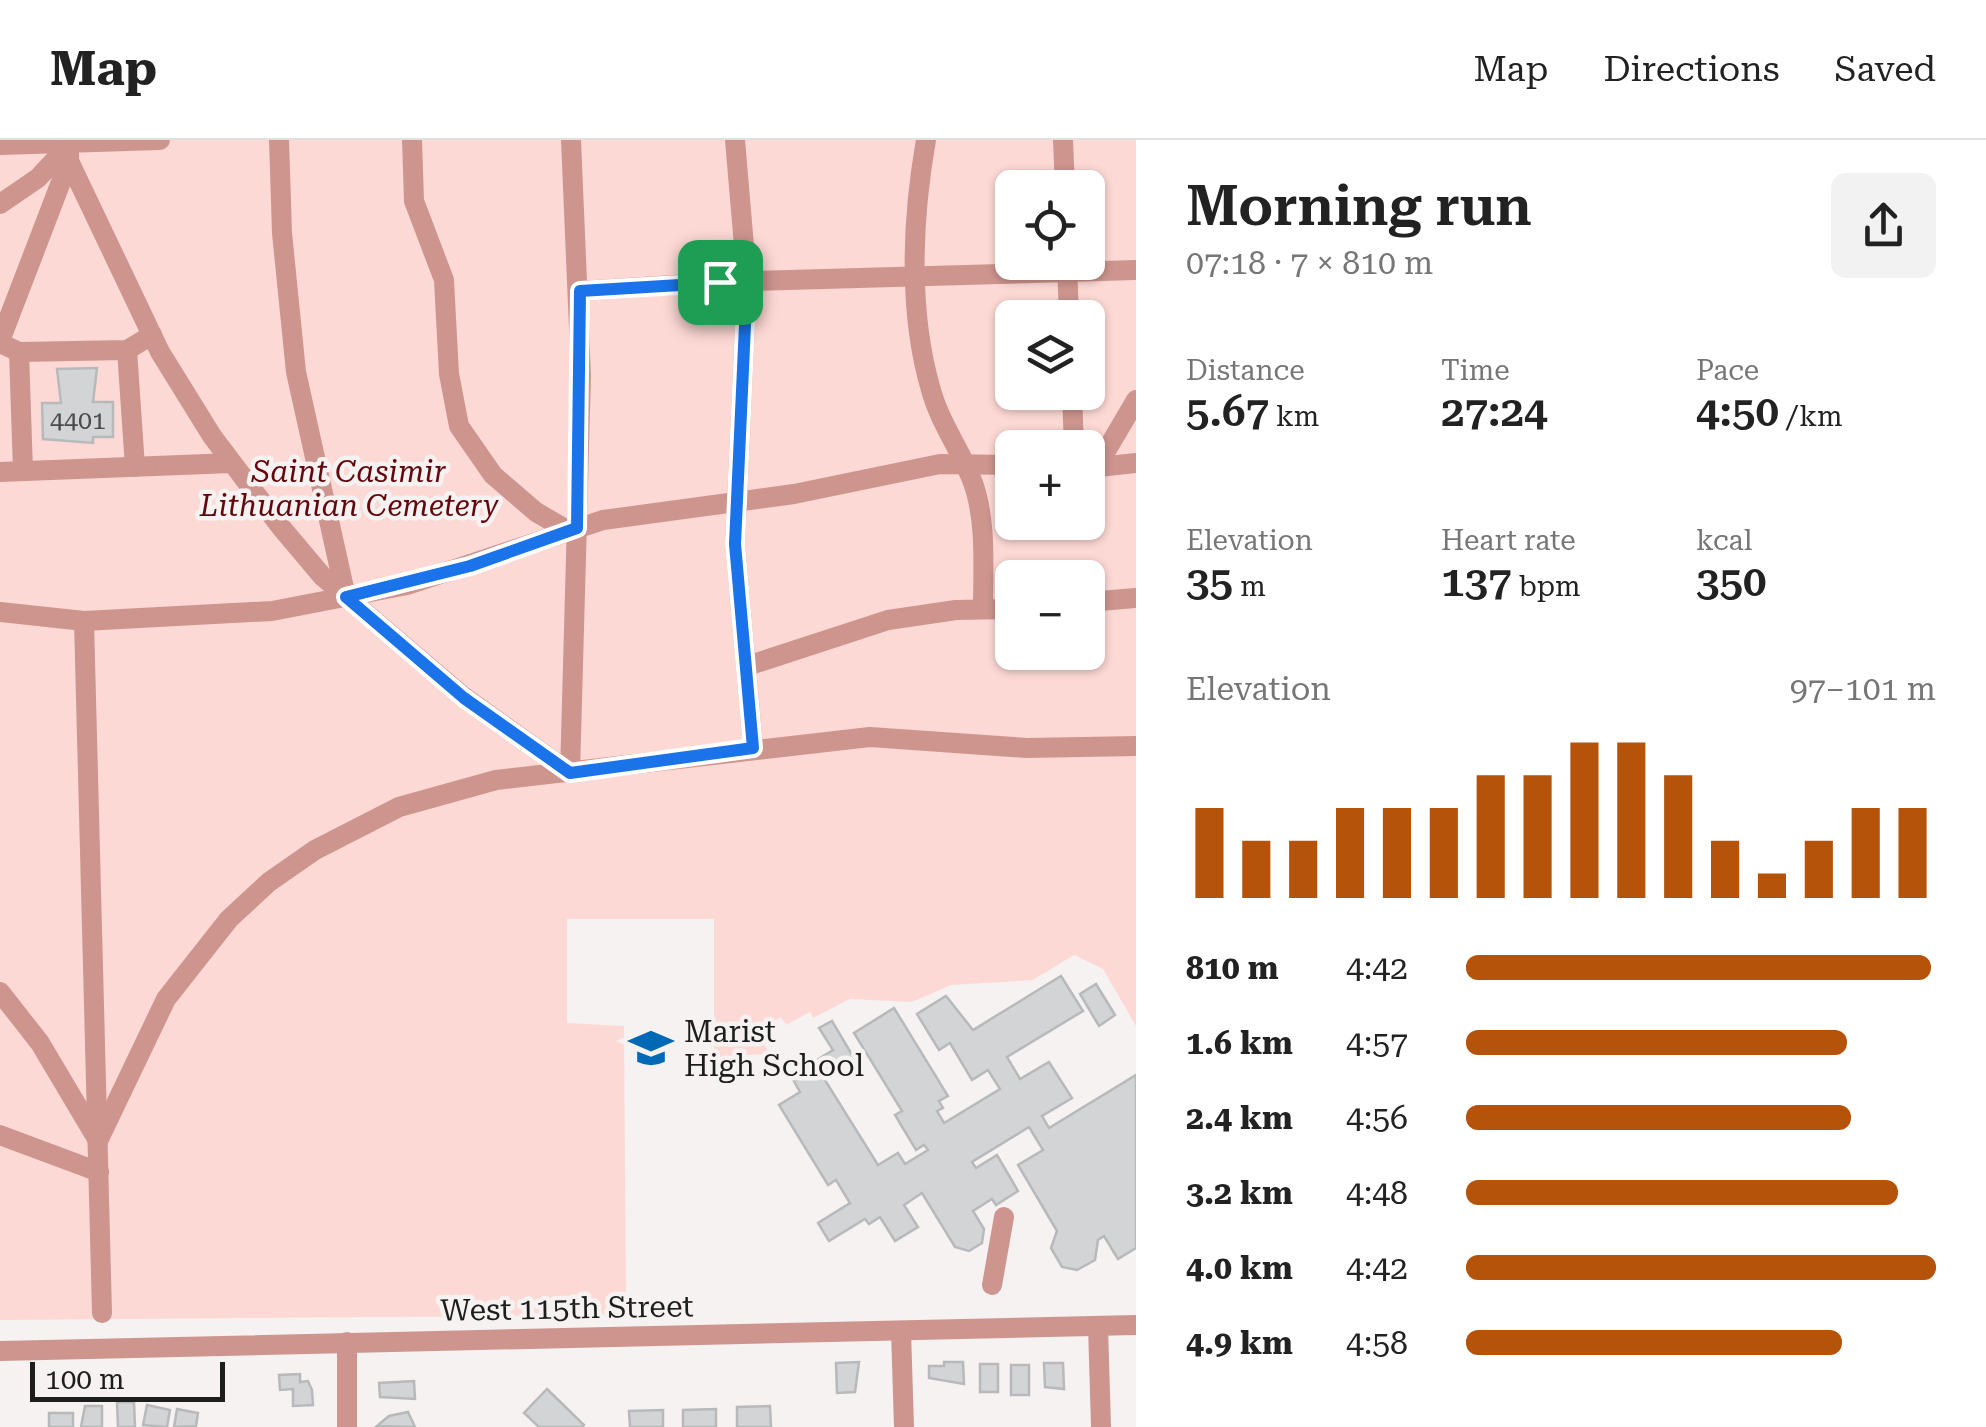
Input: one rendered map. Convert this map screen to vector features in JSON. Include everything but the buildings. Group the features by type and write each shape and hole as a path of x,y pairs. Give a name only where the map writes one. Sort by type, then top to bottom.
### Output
{"street":[{"path":"0,145 69,149 160,140"},
{"path":"279,140 282,233 296,372 346,597"},
{"path":"412,140 414,201 447,296 449,374 459,426 493,475 536,512 572,529"},
{"path":"570,773 572,529 580,291 571,140"},
{"path":"735,140 747,281 734,502 753,748"},
{"path":"926,140 916,275 930,387 965,465 978,508 983,609"},
{"path":"1063,140 1064,170"},
{"path":"0,204 38,178 69,149"},
{"path":"69,149 152,336 232,463 323,577 464,698 570,773"},
{"path":"23,471 6,346 69,149"},
{"path":"1105,269 1136,270"},
{"path":"580,291 995,271"},
{"path":"6,346 127,350 152,336"},
{"path":"127,350 135,467"},
{"path":"1105,448 1136,400"},
{"path":"0,472 232,463"},
{"path":"1105,467 1136,463"},
{"path":"0,612 84,621 209,617 346,597 470,566 572,529 940,464 995,465"},
{"path":"1105,601 1136,598"},
{"path":"747,666 888,620 995,609"},
{"path":"84,621 102,1314"},
{"path":"98,1141 166,999 229,919 269,882 315,850 400,807 496,780 753,748 902,737 1026,748 1136,746"},
{"path":"0,992 40,1042 98,1141"},
{"path":"0,1135 99,1172"},
{"path":"992,1285 1004,1217"},
{"path":"1098,1326 1101,1427"},
{"name":"West 115th Street","path":"0,1351 1136,1326"},
{"path":"901,1331 904,1427"},
{"path":"347,1342 347,1427"}],"green space":[{"name":"Saint Casimir Lithuanian Cemetery","path":"0,140 1136,140 1136,1026 1103,969 1074,955 1033,980 951,985 912,1002 850,999 813,1018 810,1012 786,1025 781,1017 757,1031 770,1054 714,1057 714,919 567,919 567,1023 624,1026 626,1315 0,1320"}],"place":[{"name":"Marist High School","path":"651,1048"}],"route":[{"path":"747,281 734,484 735,544 753,748 570,773 464,698 346,597 407,585 577,528 580,291 720,282 747,281"}]}
